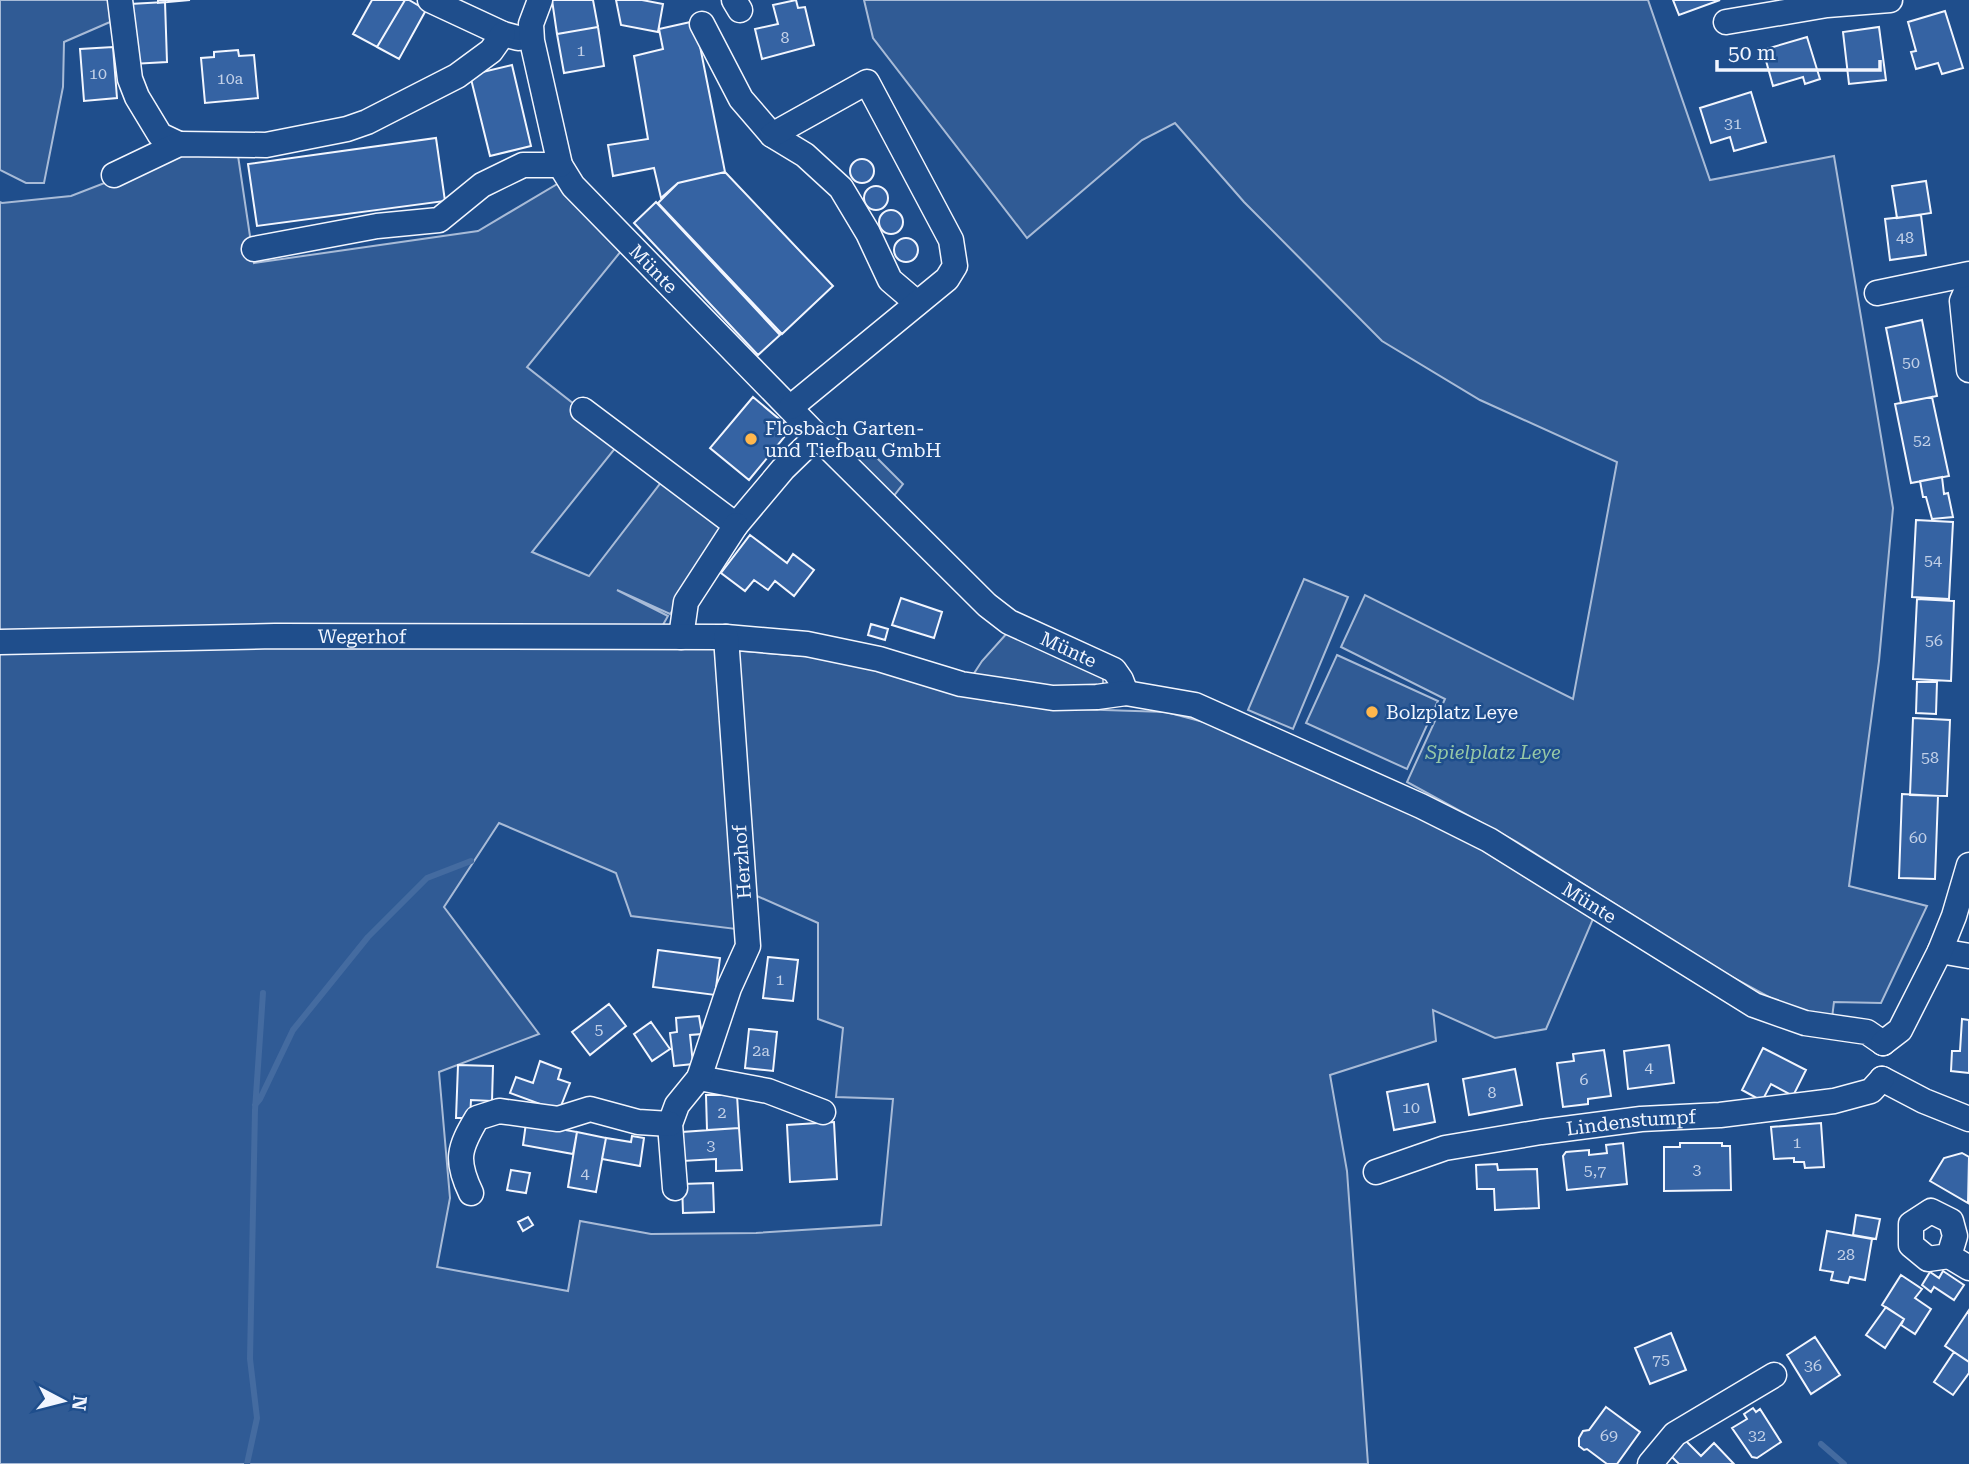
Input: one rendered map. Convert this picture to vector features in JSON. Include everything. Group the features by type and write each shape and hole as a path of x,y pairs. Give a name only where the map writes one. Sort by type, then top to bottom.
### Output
{"street":[{"path":"120,0 130,79 137,97 160,135 179,144 266,145 347,129 367,122 457,76 491,51 503,34"},
{"path":"430,0 503,34 532,41"},
{"name":"Münte","path":"540,0 531,24 532,41 560,165 573,186 817,436 987,605 1009,622 1114,670 1126,693 1195,705 1421,806 1489,840 1754,1005 1805,1023 1867,1032 1883,1043"},
{"path":"1726,22 1826,5 1889,0"},
{"path":"702,24 741,99 772,135 805,155 841,188 868,233 890,280 917,303"},
{"path":"772,135 867,82 951,240 955,266 947,279 790,407"},
{"path":"114,175 179,144"},
{"path":"254,248 377,226 439,220 482,185 523,164 560,165"},
{"path":"1877,293 1969,274"},
{"path":"1969,285 1962,301 1969,370"},
{"path":"583,410 736,525"},
{"path":"681,637 686,602 736,525 783,469 817,436"},
{"name":"Wegerhof","path":"0,642 275,636 726,637 807,644 879,659 961,684 1053,698 1126,693"},
{"name":"Herzhof","path":"670,1124 677,1105 699,1078 729,988 748,946 726,637"},
{"path":"1969,864 1954,916 1940,951 1900,1030 1883,1043 1882,1079 1924,1101 1969,1119"},
{"path":"1940,951 1969,956"},
{"path":"699,1078 768,1091 823,1112"},
{"name":"Lindenstumpf","path":"1376,1171 1445,1148 1541,1132 1642,1119 1720,1115 1834,1101 1871,1091 1882,1079"},
{"path":"471,1193 463,1178 460,1160 464,1140 477,1118 499,1111 558,1119 590,1109 638,1122 670,1124 675,1188"},
{"path":"1650,1464 1675,1434 1774,1375"}],"shaded area":[{"path":"0,0 109,0 110,22 64,42 63,87 44,183 26,183 0,170"},
{"path":"864,0 1648,0 1710,180 1834,156 1893,508 1879,661 1849,886 1927,906 1881,1003 1834,1002 1832,1018 1797,1012 1719,970 1517,842 1407,782 1445,699 1341,647 1365,595 1573,699 1617,462 1480,400 1382,341 1244,202 1175,123 1142,140 1027,238 873,38"},
{"path":"237,149 254,263 478,231 559,183 626,245 527,367 621,441 532,552 589,576 666,476 732,525 670,614 617,590 668,616 660,630 0,632 0,202 71,196 182,153"},
{"path":"867,448 903,484 893,497 856,459"},
{"path":"1304,579 1348,597 1293,729 1248,710"},
{"path":"1008,632 1103,670 1103,686 1072,690 971,678"},
{"path":"236,647 705,648 840,659 995,702 1073,709 1166,712 1211,724 1470,841 1593,919 1546,1029 1495,1038 1433,1010 1436,1041 1330,1075 1347,1171 1368,1464 0,1464 0,654","holes":["499,823 616,873 631,916 752,931 757,896 818,923 818,1019 843,1028 836,1097 893,1099 881,1225 756,1233 651,1234 580,1221 568,1291 437,1267 450,1198 439,1072 539,1034 444,907"]},
{"name":"Bolzplatz Leye","path":"1337,655 1438,701 1407,769 1306,723"}],"building":[{"path":"158,0 190,0 158,3"},
{"path":"372,0 405,0 377,47 353,34"},
{"path":"405,0 426,10 399,59 377,47"},
{"path":"552,0 593,0 598,27 557,34"},
{"path":"616,0 642,0 663,4 658,32 621,25"},
{"path":"796,0 798,8 805,7 814,45 762,59 755,29 778,24 773,5"},
{"path":"1673,0 1720,0 1679,15"},
{"path":"165,2 167,62 132,64 130,4"},
{"path":"1945,11 1963,68 1942,74 1938,63 1916,69 1911,52 1916,51 1908,22"},
{"path":"695,21 725,172 678,183 661,198 654,168 613,176 608,145 648,139 634,56 663,49 659,29"},
{"path":"598,27 604,66 564,73 557,34"},
{"path":"1879,27 1886,80 1849,84 1843,32"},
{"path":"1807,37 1820,79 1805,84 1803,77 1773,86 1763,50"},
{"path":"113,47 117,98 84,101 80,49"},
{"path":"238,50 239,56 254,55 258,98 205,103 201,58 214,57 214,52"},
{"path":"512,65 531,146 490,156 470,75"},
{"path":"1751,92 1766,142 1734,151 1730,137 1711,143 1700,108"},
{"path":"436,138 445,201 257,226 248,164"},
{"path":"862,159 870,163 874,171 870,179 862,183 854,179 850,171 854,163"},
{"path":"725,172 833,286 782,334 658,203 678,183"},
{"path":"1926,181 1931,213 1897,218 1892,186"},
{"path":"876,186 884,190 888,198 884,206 876,210 868,206 864,198 868,190"},
{"path":"656,202 780,335 758,355 634,223"},
{"path":"891,210 899,214 903,222 899,230 891,234 883,230 879,222 883,214"},
{"path":"1921,215 1926,255 1890,260 1885,219"},
{"path":"906,238 914,242 918,250 914,258 906,262 898,258 894,250 898,242"},
{"path":"1922,320 1937,396 1901,403 1886,328"},
{"name":"Flosbach Garten- und Tiefbau GmbH","path":"753,397 791,429 749,480 710,448"},
{"path":"1932,397 1949,476 1911,483 1895,404"},
{"path":"1942,477 1944,494 1948,493 1953,517 1932,519 1920,481"},
{"path":"1916,520 1953,522 1949,599 1912,597"},
{"path":"750,535 787,563 793,554 814,570 794,596 775,581 768,590 754,580 745,591 721,573"},
{"path":"901,598 942,612 934,638 892,625"},
{"path":"1917,599 1954,601 1951,681 1913,679"},
{"path":"871,624 888,629 885,640 868,635"},
{"path":"1917,682 1937,682 1936,714 1916,713"},
{"path":"1913,718 1950,720 1947,796 1910,795"},
{"path":"1902,794 1938,796 1935,879 1899,878"},
{"path":"658,950 720,958 715,995 653,987"},
{"path":"768,957 798,960 793,1001 763,998"},
{"path":"609,1004 626,1026 590,1055 572,1032"},
{"path":"699,1016 702,1034 690,1035 693,1064 674,1066 670,1033 677,1032 676,1018"},
{"path":"1962,1019 1969,1020 1969,1073 1951,1071 1952,1051 1960,1051"},
{"path":"651,1022 670,1049 652,1061 634,1034"},
{"path":"749,1029 777,1032 773,1071 745,1068"},
{"path":"1669,1045 1674,1083 1628,1089 1624,1051"},
{"path":"1763,1048 1806,1070 1793,1096 1771,1084 1762,1101 1742,1090"},
{"path":"1604,1050 1611,1096 1588,1099 1588,1104 1563,1107 1557,1063 1574,1061 1573,1054"},
{"path":"540,1061 561,1069 558,1079 570,1083 559,1111 510,1093 516,1077 533,1083"},
{"path":"458,1065 493,1066 492,1101 471,1100 470,1118 456,1118"},
{"path":"1515,1069 1522,1105 1469,1115 1463,1079"},
{"path":"1428,1084 1435,1122 1394,1130 1387,1092"},
{"path":"706,1095 737,1095 739,1128 707,1130"},
{"path":"834,1122 837,1179 790,1182 787,1125"},
{"path":"526,1123 577,1132 573,1154 523,1145"},
{"path":"1821,1123 1824,1167 1805,1168 1804,1162 1794,1162 1794,1158 1774,1159 1771,1127"},
{"path":"739,1128 742,1170 716,1171 716,1159 683,1161 682,1132"},
{"path":"577,1132 606,1138 596,1192 568,1187"},
{"path":"632,1136 644,1138 640,1166 602,1159 606,1138 631,1142"},
{"path":"1623,1143 1627,1184 1567,1190 1563,1156 1566,1152 1589,1150 1589,1155 1607,1153 1606,1145"},
{"path":"1680,1143 1722,1143 1722,1146 1730,1146 1731,1190 1664,1191 1664,1147 1680,1147"},
{"path":"1962,1153 1969,1157 1968,1203 1930,1181 1944,1158"},
{"path":"1497,1164 1498,1170 1537,1169 1539,1208 1495,1210 1494,1189 1477,1189 1476,1165"},
{"path":"511,1170 530,1173 526,1193 507,1190"},
{"path":"713,1183 714,1212 683,1213 682,1184"},
{"path":"1856,1215 1880,1219 1876,1239 1853,1235"},
{"path":"528,1217 533,1225 523,1231 518,1222"},
{"path":"1827,1231 1872,1239 1865,1280 1850,1277 1848,1283 1831,1280 1833,1272 1820,1270"},
{"path":"1943,1271 1964,1285 1954,1300 1934,1287 1931,1292 1922,1285 1930,1272 1939,1278"},
{"path":"1901,1275 1922,1289 1915,1298 1931,1309 1915,1334 1901,1325 1904,1319 1882,1305"},
{"path":"1886,1307 1904,1319 1885,1348 1866,1335"},
{"path":"1969,1310 1969,1362 1945,1346"},
{"path":"1671,1333 1686,1370 1650,1384 1635,1348"},
{"path":"1815,1337 1840,1375 1811,1394 1787,1355"},
{"path":"1954,1352 1969,1362 1969,1373 1953,1395 1934,1382"},
{"path":"1606,1407 1640,1432 1617,1464 1607,1464 1579,1446 1583,1431 1589,1430"},
{"path":"1753,1408 1756,1412 1760,1409 1781,1442 1757,1458 1752,1457 1732,1428 1747,1419 1744,1414"},
{"path":"1685,1440 1701,1456 1714,1443 1734,1464 1679,1464 1670,1455"}],"waterway":[{"path":"255,1105 293,1030 368,937 427,878 471,861"},
{"path":"247,1464 257,1418 250,1359 255,1110 263,993"},
{"path":"1821,1444 1844,1464"}],"place":[{"name":"Flosbach Garten- und Tiefbau GmbH","path":"751,439"},
{"name":"Bolzplatz Leye","path":"1372,712"}],"park label":[{"name":"Spielplatz Leye","path":"1493,752"}]}
